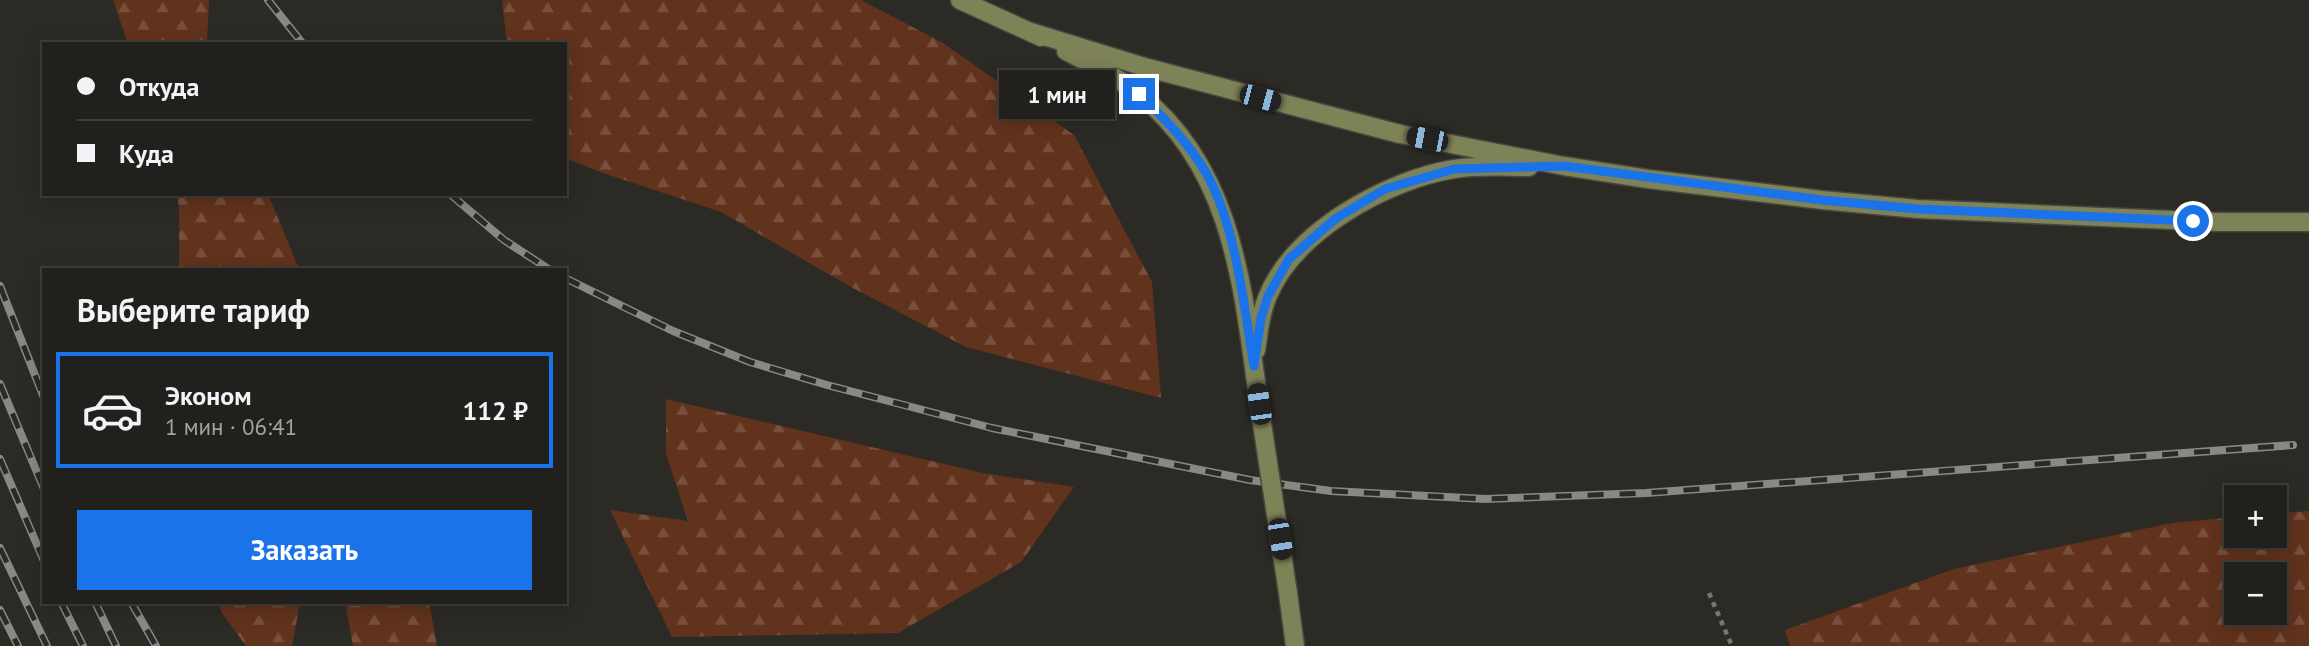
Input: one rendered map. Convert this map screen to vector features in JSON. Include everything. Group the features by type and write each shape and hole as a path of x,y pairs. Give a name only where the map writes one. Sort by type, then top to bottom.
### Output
{"main road":[{"path":"960,0 1031,32 1139,94 1173,128 1206,173 1225,220 1239,273 1295,646"},
{"path":"1031,32 1148,68 1387,131 1564,166 1822,200 1918,209 2218,222 2309,222"},
{"path":"1254,366 1261,318 1268,296 1289,259 1335,219 1385,189 1454,169 1564,166"}],"path":[{"path":"1709,593 1732,646"}],"green space":[{"path":"113,0 209,0 207,42 127,42"},
{"path":"502,0 861,0 943,43 1074,135 1152,282 1161,398 966,347 851,287 721,212 567,159 567,42 507,42"},
{"path":"176,196 269,196 299,268 179,268 179,206"},
{"path":"666,399 983,473 1074,487 1021,562 898,633 672,637 610,510 688,521 666,454"},
{"path":"2309,511 2309,646 1790,646 1785,630 1954,569 2172,523 2224,518 2224,548 2287,548 2287,513"},
{"path":"219,604 300,604 292,646 246,646 222,613"},
{"path":"345,604 429,604 437,646 353,646"}],"railway":[{"path":"268,0 301,42"},
{"path":"452,196 504,240 547,268"},
{"path":"567,279 673,331 750,362 827,385 992,428 1250,480 1331,491 1485,499 1646,493 2293,445"},
{"path":"0,286 42,393"},
{"path":"0,384 42,484"},
{"path":"0,459 42,556"},
{"path":"0,548 47,646"},
{"path":"62,604 83,646"},
{"path":"96,604 116,646"},
{"path":"132,604 156,646"},
{"path":"0,610 18,646"}],"route":[{"path":"1139,94 1173,128 1206,173 1225,220 1239,273 1254,366 1261,318 1268,296 1289,259 1335,219 1385,189 1454,169 1564,166 1648,179 1918,209 2193,221"}]}
